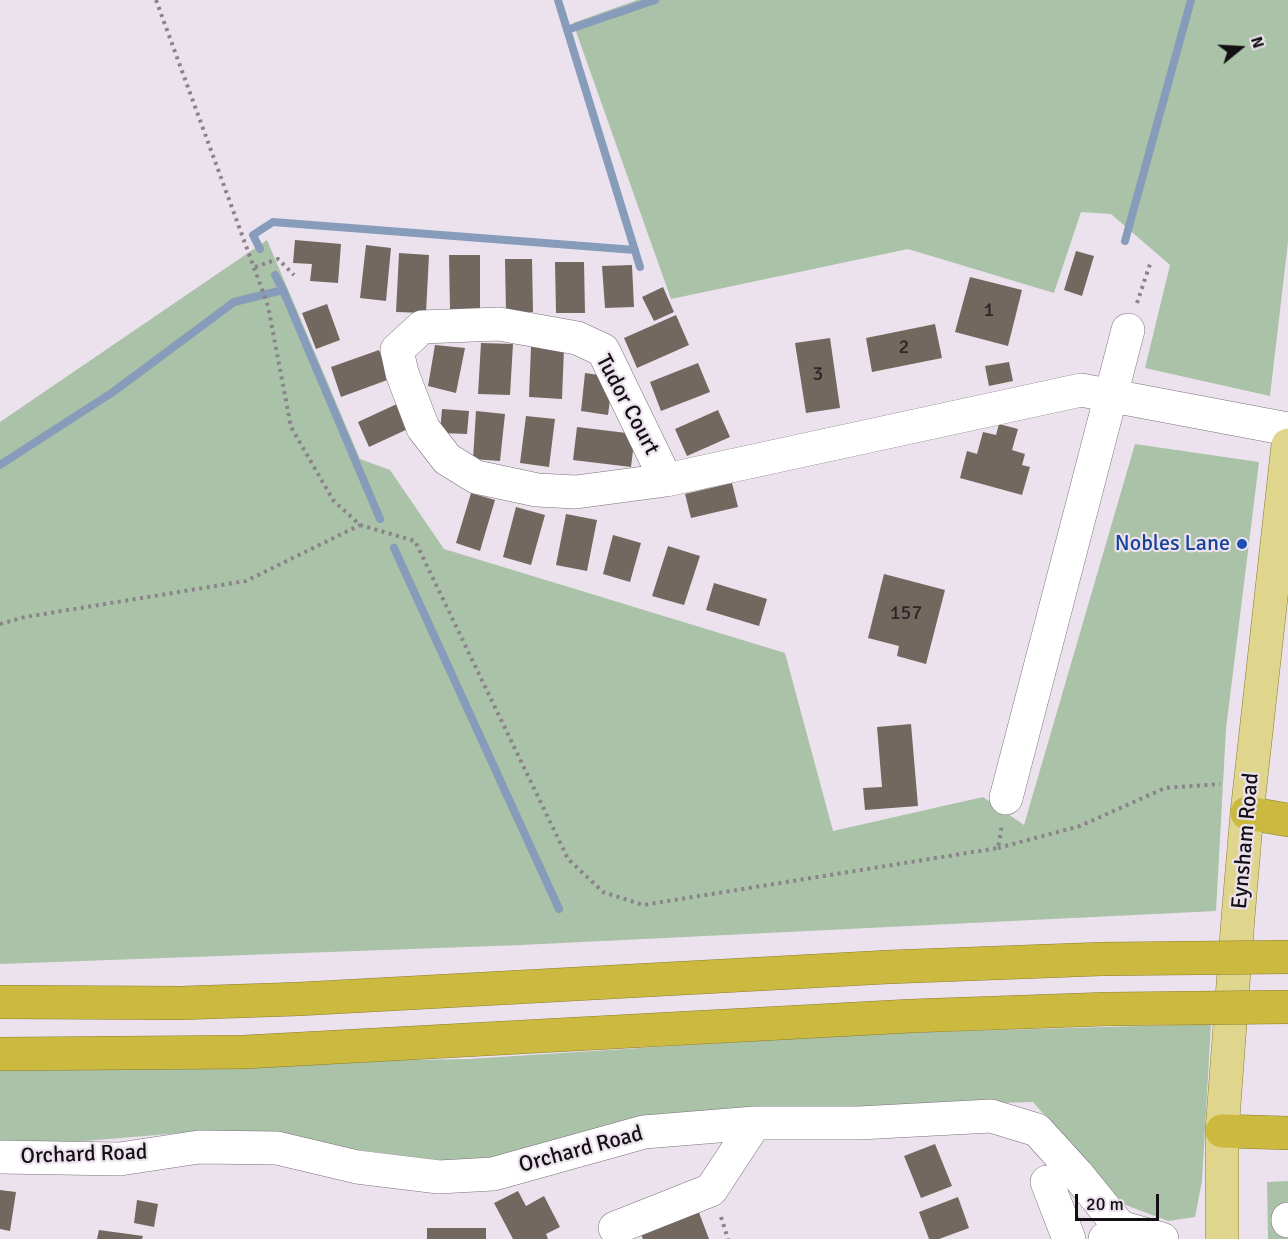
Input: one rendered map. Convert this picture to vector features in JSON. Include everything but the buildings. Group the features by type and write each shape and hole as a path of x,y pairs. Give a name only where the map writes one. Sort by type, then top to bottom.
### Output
{"highway":[{"path":"1247,813 1288,820"},
{"path":"0,1002 170,1003 299,999 888,967 1101,959 1288,957"},
{"path":"0,1054 255,1052 910,1016 1108,1009 1288,1007"},
{"path":"1222,1131 1288,1133"}],"main road":[{"name":"Eynsham Road","path":"1222,1239 1222,1131 1247,813 1284,518 1288,445"}],"street":[{"name":"Tudor Court","path":"666,480 603,350 577,338 499,324 422,327 397,350 402,373 423,428 447,459 476,477 537,490 576,492 666,480 1081,390 1110,397"},
{"path":"1006,798 1128,330"},
{"path":"1110,397 1288,429"},
{"name":"Orchard Road","path":"0,1157 120,1159 199,1147 277,1148 357,1167 439,1177 493,1174 644,1131 755,1123 859,1123 991,1116 1037,1130 1077,1174 1112,1233"},
{"path":"615,1228 711,1190 755,1123"},
{"path":"1047,1182 1069,1239"},
{"path":"1112,1233 1162,1239"}],"path":[{"path":"156,0 268,306 291,427 333,500 360,525 415,541 568,859 603,892 643,905 998,848 1080,826 1165,788 1251,781"},
{"path":"255,267 278,258 294,274"},
{"path":"1128,330 1150,264"},
{"path":"0,624 25,617 246,581 360,525"},
{"path":"998,848 1006,798"}],"green space":[{"path":"637,0 1288,0 1288,242 1270,396 1145,368 1170,265 1111,214 1081,212 1054,293 908,249 671,299 573,23"},
{"path":"267,240 360,459 390,470 444,549 785,653 833,831 983,797 1024,825 1135,444 1259,462 1226,729 1216,911 521,945 0,964 0,422"},
{"path":"1211,1024 1202,1181 1195,1217 1168,1221 1123,1204 1033,1102 803,1109 469,1164 205,1131 24,1146 0,1143 0,1067 468,1059 860,1034"},
{"path":"1288,1181 1288,1239 1268,1239 1267,1182"}],"waterway":[{"path":"558,0 640,267"},
{"path":"567,30 655,0"},
{"path":"1125,241 1191,0"},
{"path":"260,249 253,235 273,222 635,250"},
{"path":"275,275 380,519"},
{"path":"0,465 113,392 234,302 283,290"},
{"path":"394,548 559,909"}],"place":[{"name":"Nobles Lane","path":"1242,544"}]}
